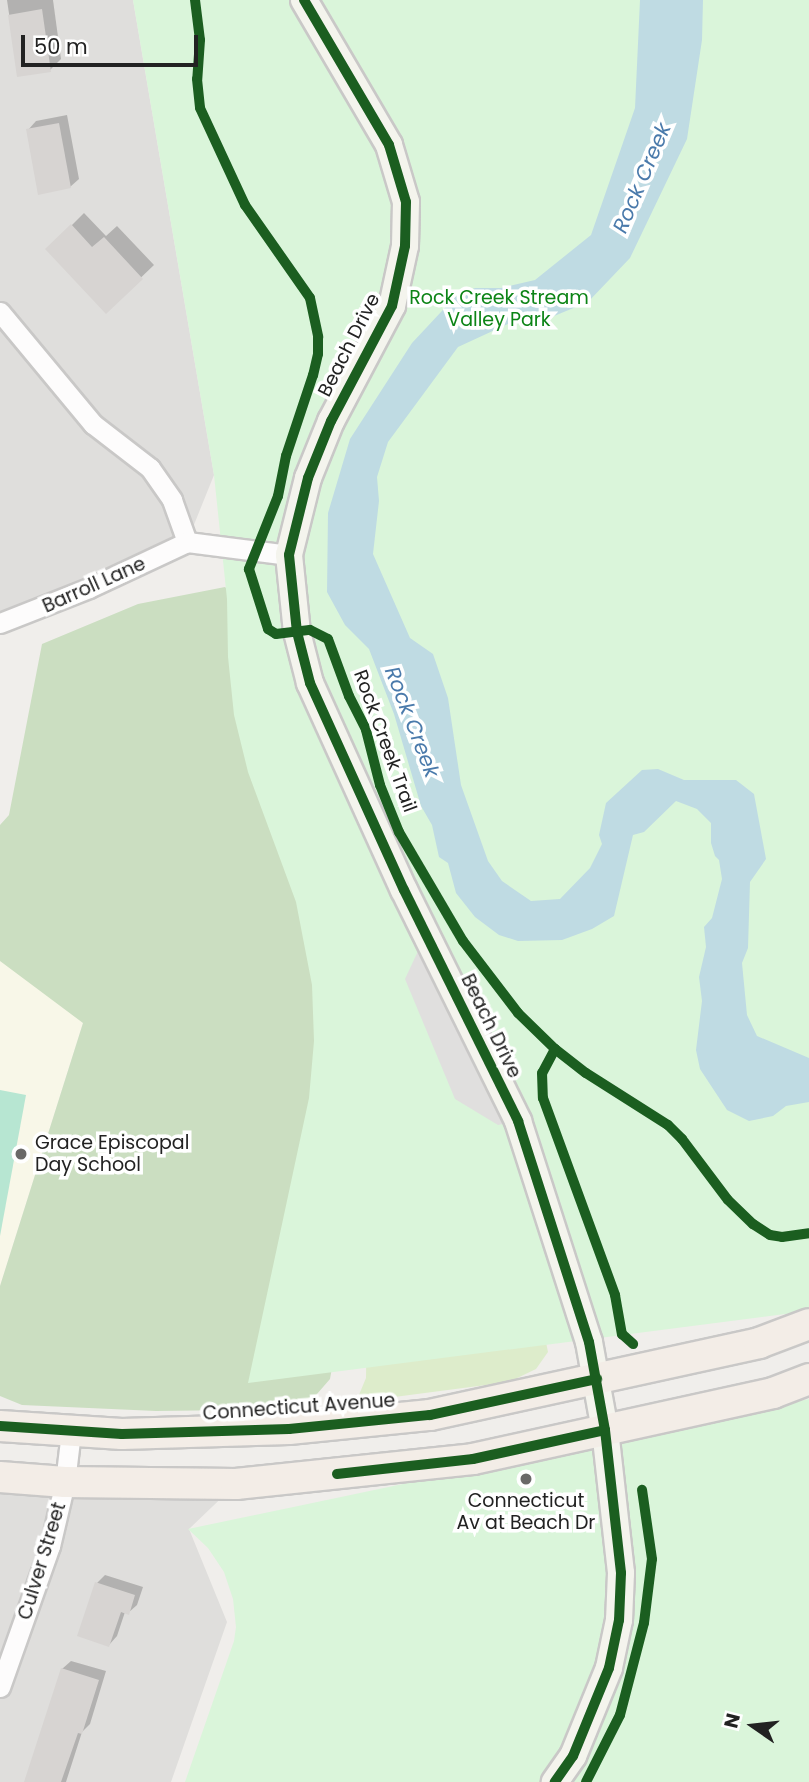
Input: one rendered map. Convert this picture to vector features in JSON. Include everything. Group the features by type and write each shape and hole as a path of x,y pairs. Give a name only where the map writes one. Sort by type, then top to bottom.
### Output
{"main road":[{"name":"Connecticut Avenue","path":"0,1426 122,1434 289,1429 430,1415 759,1343 809,1324"},
{"path":"0,1477 65,1482 236,1484 473,1459 773,1393 809,1379"}],"street":[{"name":"Beach Drive","path":"304,0 388,145 405,202 405,246 392,306 331,421 307,478 289,555 297,632 310,683 404,890 518,1121 589,1342 605,1430 621,1573 619,1620 609,1668 573,1756 555,1782"},
{"path":"0,312 93,424 150,468 172,500 187,542 289,555"},
{"name":"Barroll Lane","path":"0,623 57,602 187,542"},
{"name":"Culver Street","path":"0,1687 50,1546 65,1482 71,1432"}],"shaded area":[{"path":"0,0 133,0 214,475 187,542 0,623"},
{"name":"Grace Episcopal Day School","path":"0,834 83,1023 0,1286"},
{"path":"426,934 518,1121 498,1125 455,1099 405,979"},
{"path":"0,1477 236,1484 189,1529 227,1622 171,1782 0,1782"}],"green space":[{"name":"Rock Creek Stream Valley Park","path":"133,0 809,0 809,1311 248,1383 309,1098 314,1041 312,985 296,902 248,772 234,715 228,657 227,599 214,475"},
{"path":"225,587 255,616 281,662 344,1300 330,1379 304,1409 156,1411 22,1405 0,1396 0,1286 83,1023 0,961 0,825 9,815 42,644 138,604"},
{"path":"0,1090 26,1095 0,1236"},
{"path":"504,1139 548,1352 536,1369 509,1382 356,1402 366,1378 367,1300"},
{"path":"809,1399 809,1782 185,1782 234,1641 236,1627 233,1599 224,1572 208,1548 188,1529"}],"water":[{"name":"Rock Creek","path":"640,0 703,0 702,40 687,139 630,258 588,302 542,321 510,323 458,347 388,442 377,477 379,501 373,554 410,638 433,654 448,698 461,785 488,861 502,881 531,901 560,899 590,868 602,844 599,835 606,803 642,770 658,769 684,780 736,780 754,794 766,859 750,882 748,948 742,963 747,1015 757,1036 809,1058 809,1102 786,1106 773,1116 749,1121 727,1110 700,1069 696,1050 702,1001 699,977 706,947 704,927 712,918 722,879 719,860 711,843 711,823 697,809 676,801 644,832 633,835 614,916 592,929 562,940 518,941 499,935 475,917 456,893 448,863 439,857 432,825 421,806 394,714 369,649 345,625 327,592 328,513 350,439 412,343 455,297 475,288 501,288 535,280 591,235 635,108"}],"building":[{"path":"42,9 51,72 17,77 8,15"},
{"path":"59,123 71,188 38,195 26,129"},
{"path":"71,224 92,247 104,237 143,279 106,314 45,249"},
{"path":"95,1582 135,1595 129,1615 121,1612 109,1647 77,1636"},
{"path":"61,1668 99,1680 82,1734 78,1733 61,1782 24,1782"}],"cycle path":[{"name":"Rock Creek Trail","path":"195,0 200,40 197,79 200,108 245,205 310,298 318,337 318,354 313,375 286,456 278,496 249,569 268,629 276,634 310,630 328,639 349,696 366,730 380,785 399,832 463,941 518,1013 555,1049 586,1073 668,1125 682,1139 728,1200 753,1224 770,1235 782,1237 809,1233"},
{"path":"304,0 389,145 406,202 405,246 392,306 331,421 308,478 289,555 297,632 310,683 404,890 518,1121 589,1342 605,1430 621,1573 619,1620 609,1668 573,1756 555,1782"},
{"path":"555,1049 542,1073 543,1098 615,1295 622,1334 633,1344"},
{"path":"0,1426 122,1434 289,1429 430,1415 597,1379"},
{"path":"337,1474 473,1459 605,1430"},
{"path":"586,1782 620,1715 644,1623 652,1559 642,1490"}],"place":[{"name":"Grace Episcopal Day School","path":"21,1154"},
{"name":"Connecticut Av at Beach Dr","path":"526,1479"}]}
